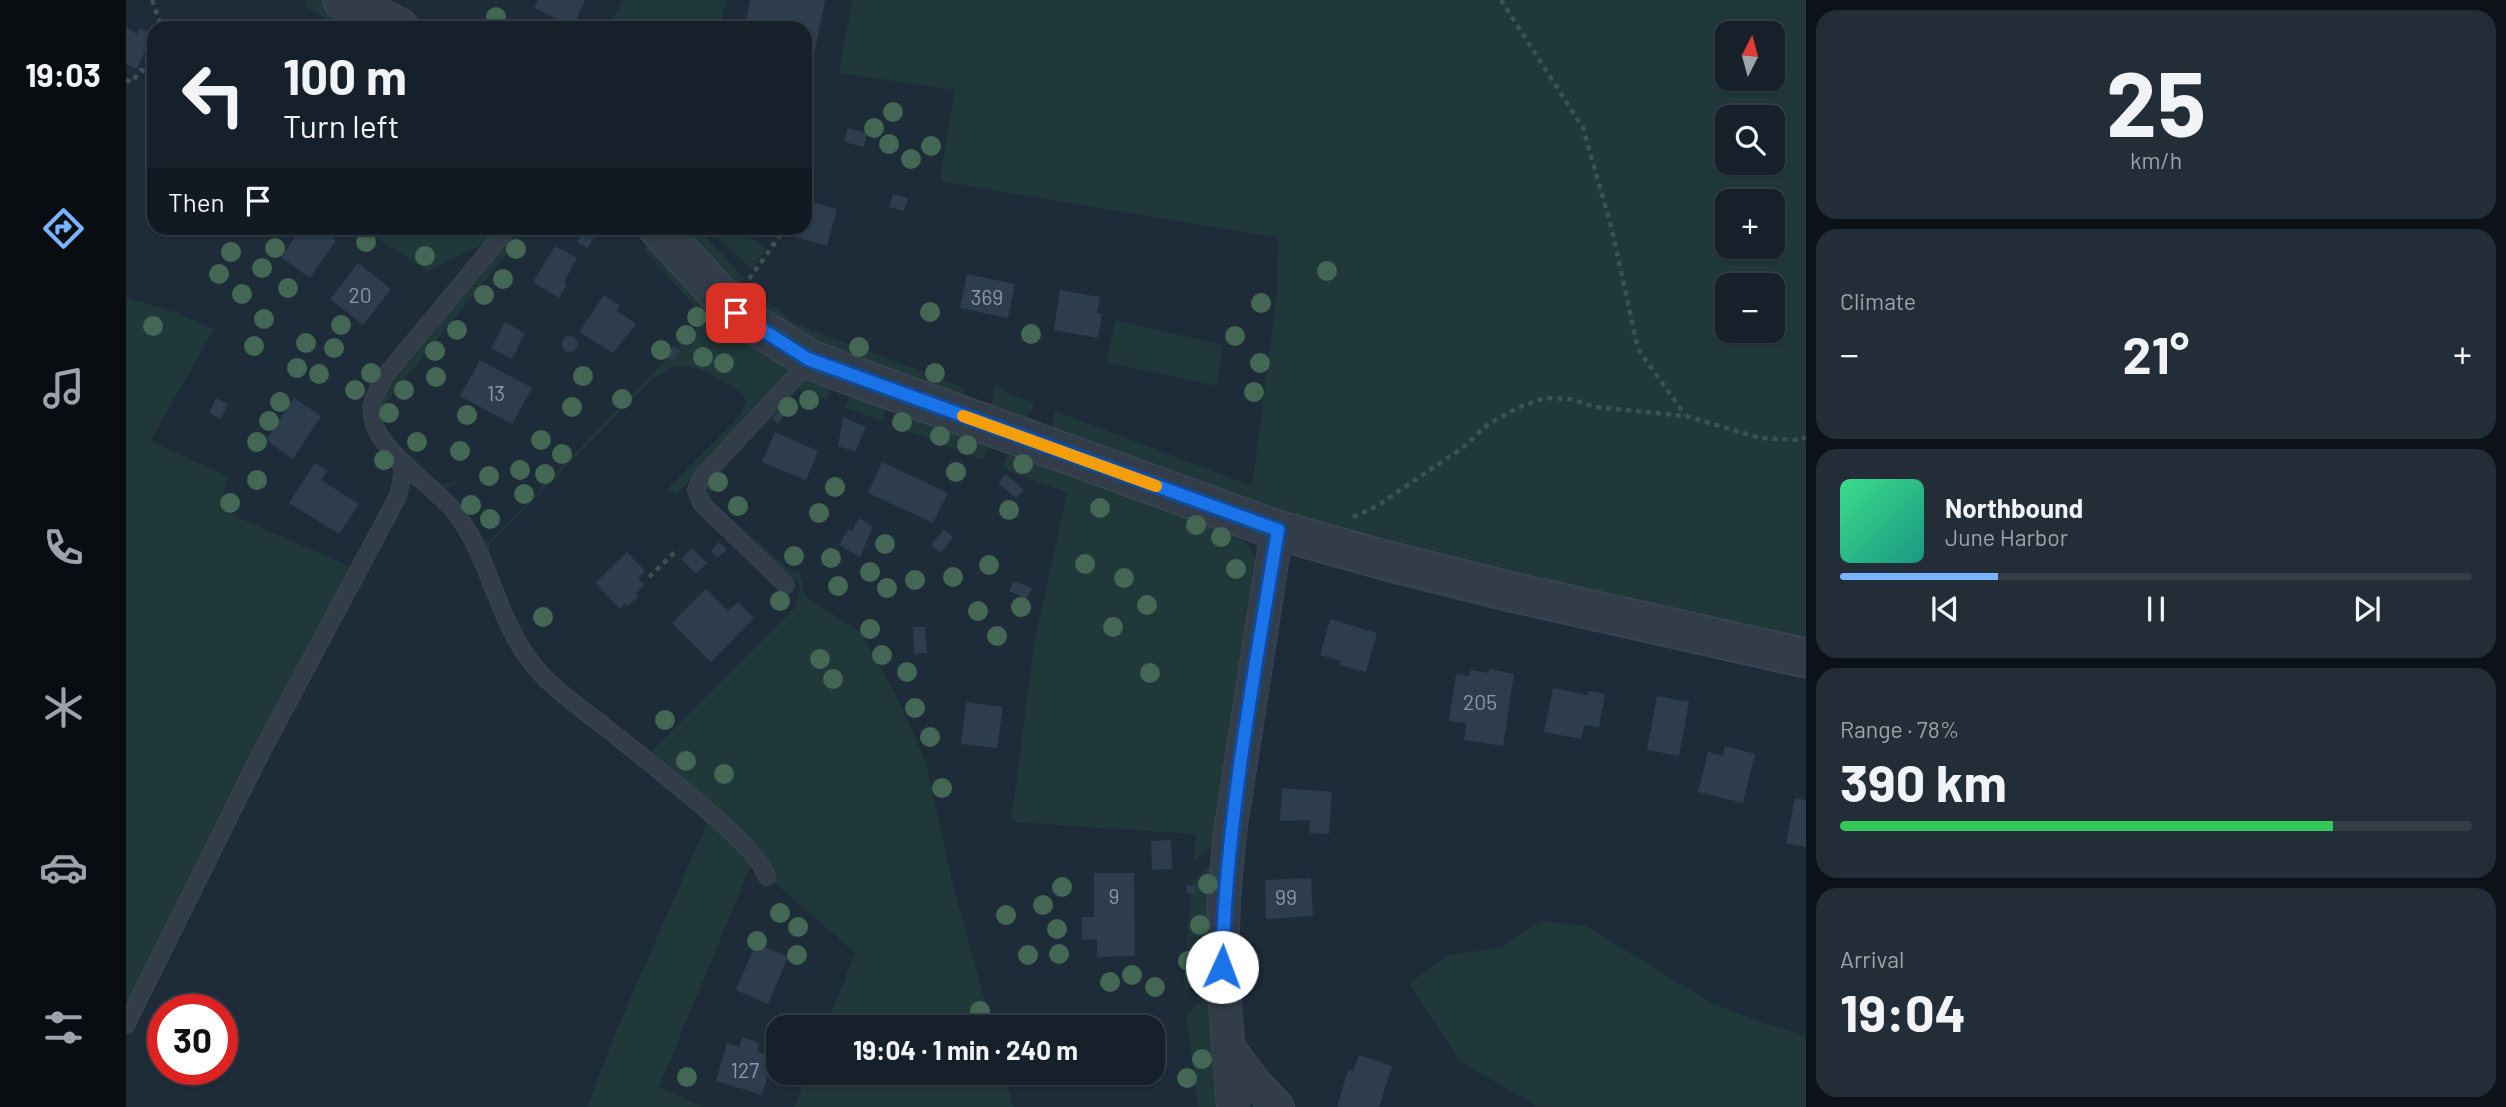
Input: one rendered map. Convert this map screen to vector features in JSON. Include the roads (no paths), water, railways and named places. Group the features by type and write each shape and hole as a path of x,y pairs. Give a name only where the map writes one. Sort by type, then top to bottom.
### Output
{"street":[{"path":"343,0 385,21"},
{"path":"664,235 736,313 808,359 1293,535 1503,590 1806,658"},
{"path":"1233,1107 1222,967 1230,832 1293,535"},
{"path":"1228,1047 1255,1083 1278,1107"}],"lane":[{"path":"502,235 385,376 376,392 372,407 374,424 381,438 398,458 456,513 469,533 510,632 526,657 544,677 699,802 759,859 767,877"},
{"path":"786,585 701,503 696,489 702,477 797,375 808,359"},
{"path":"126,1025 261,753 398,496 402,473 398,458"}]}
